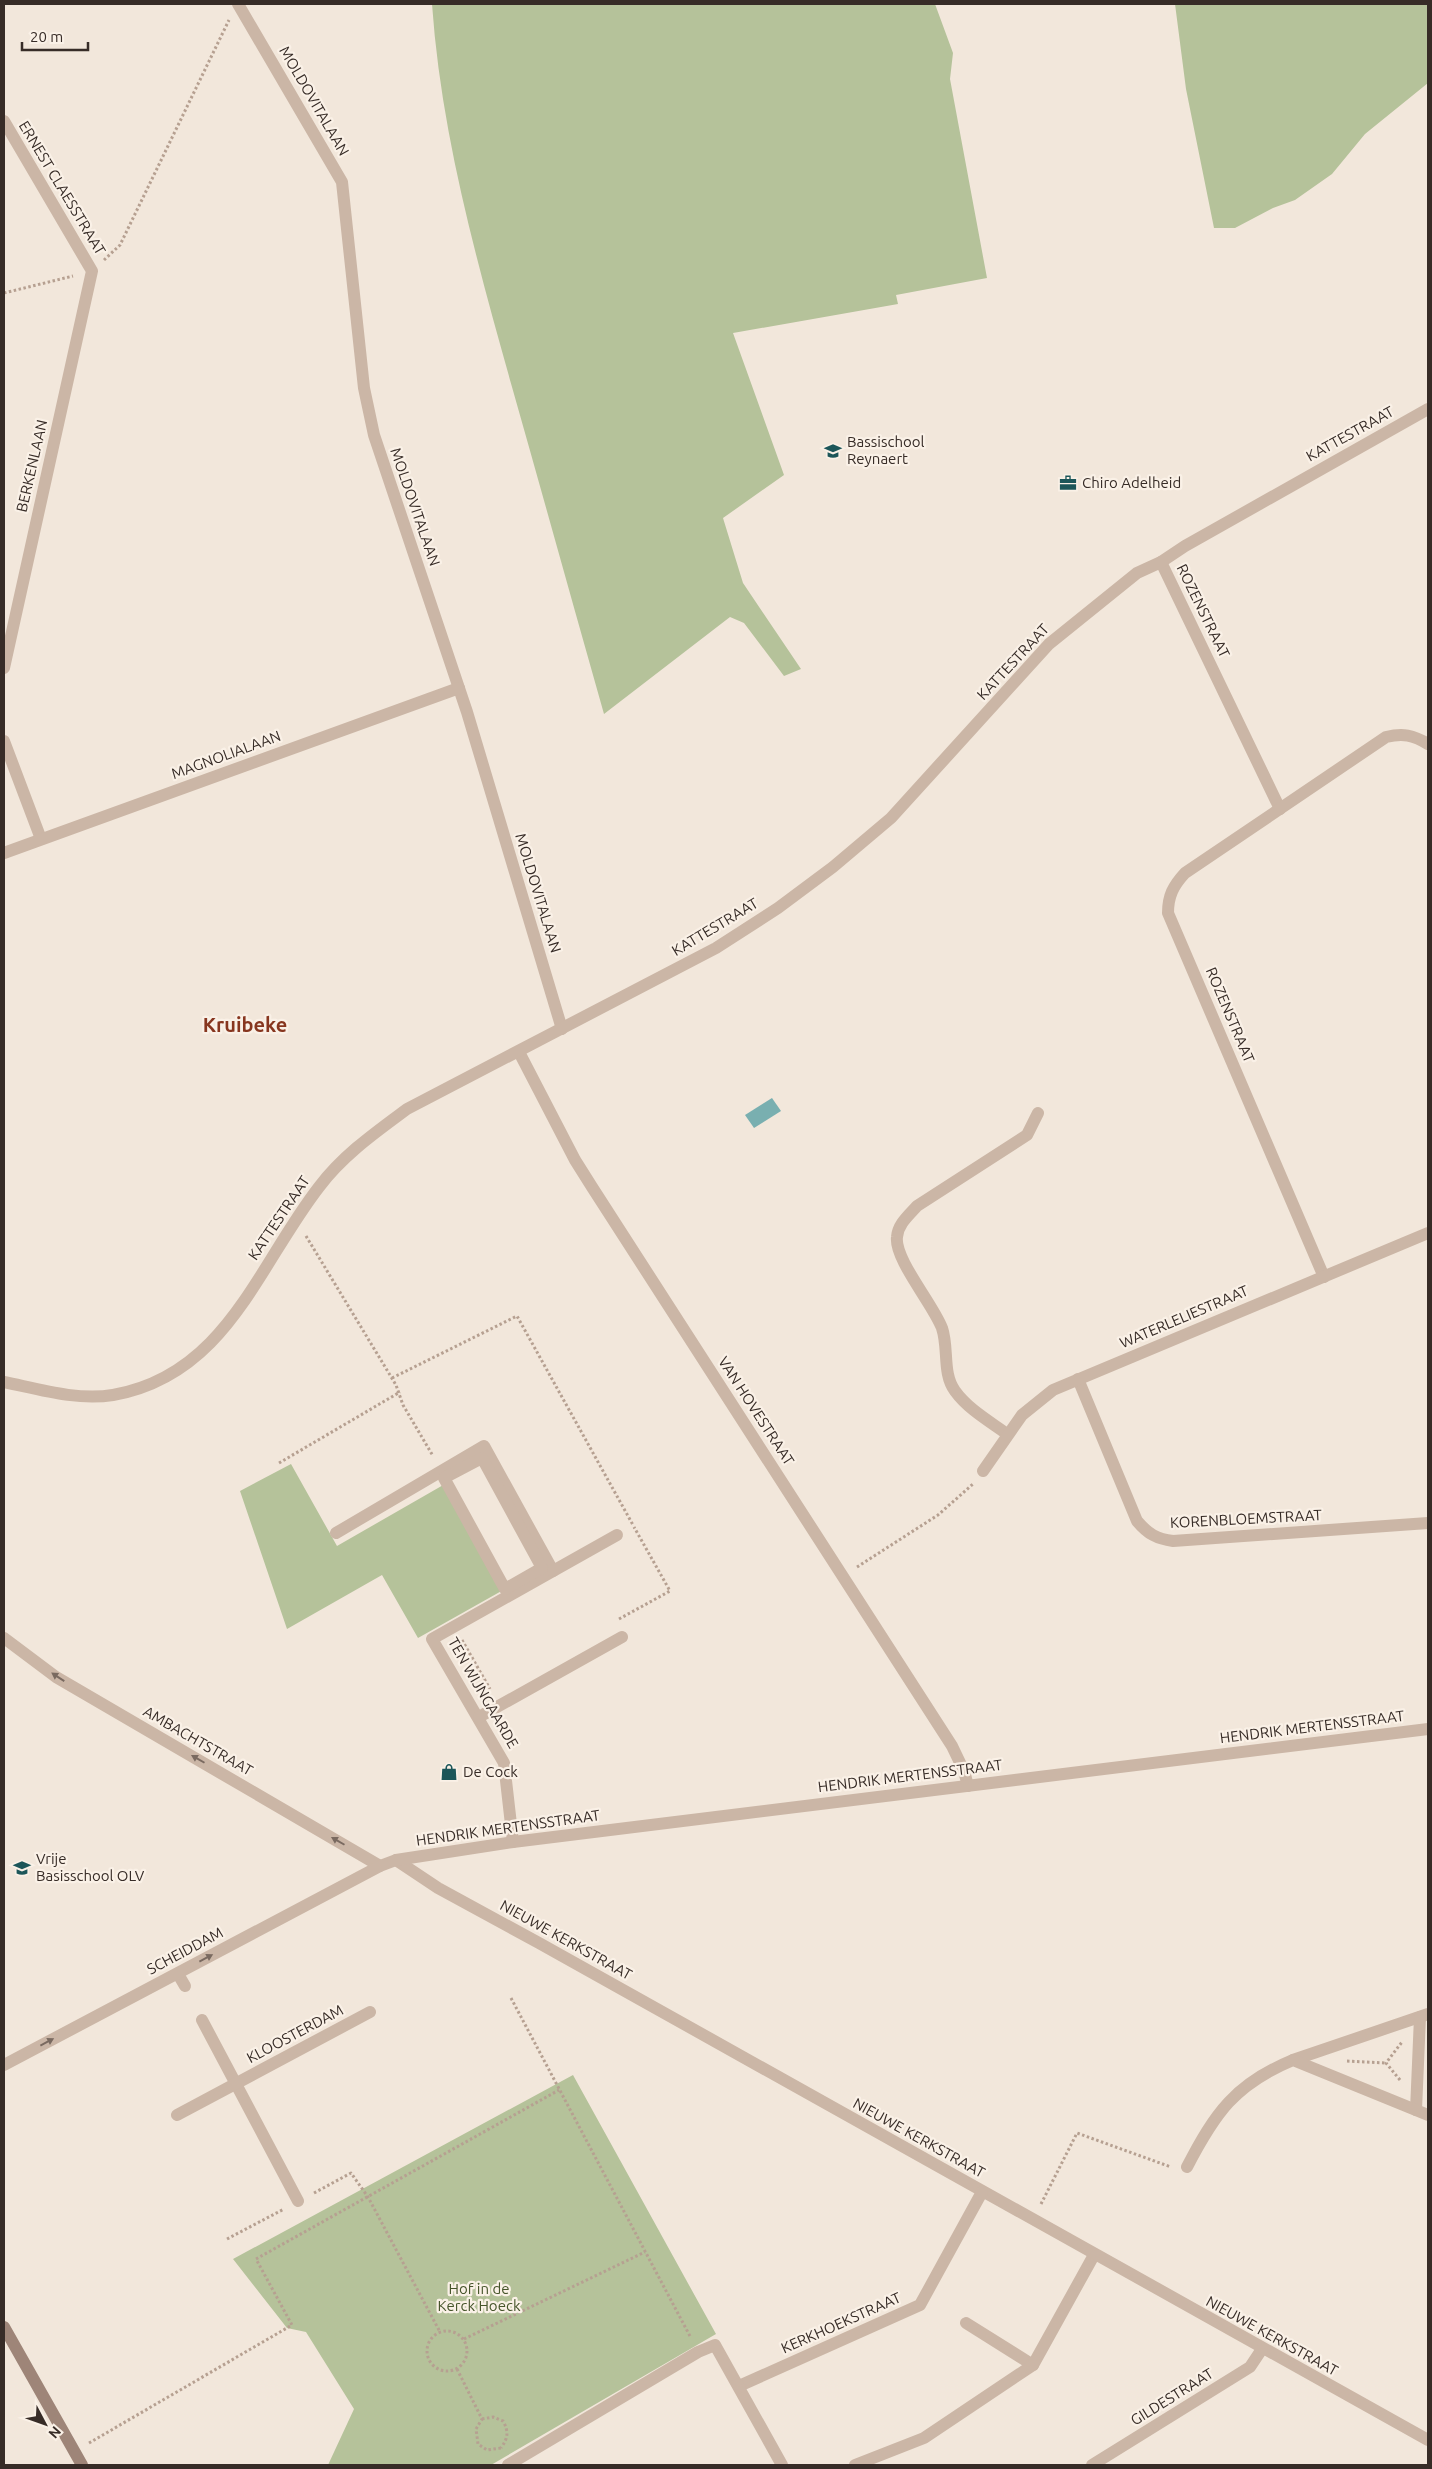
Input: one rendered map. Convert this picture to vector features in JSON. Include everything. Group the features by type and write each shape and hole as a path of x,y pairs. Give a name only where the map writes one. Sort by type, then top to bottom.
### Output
{"main road":[{"path":"4,2327 82,2465"}],"street":[{"name":"MOLDOVITALAAN","path":"235,8 342,182 364,388 374,435 459,688 562,1030"},
{"name":"ERNEST CLAESSTRAAT","path":"4,121 92,271"},
{"name":"BERKENLAAN","path":"4,668 92,271"},
{"name":"KATTESTRAAT","path":"4,1382 68,1394 112,1395 154,1383 188,1364 224,1330 295,1219 321,1184 365,1140 407,1109 562,1030 716,948 778,908 833,867 897,812 1049,644 1137,573 1160,562 1185,546 1428,409"},
{"name":"ROZENSTRAAT","path":"1160,562 1280,809"},
{"name":"MAGNOLIALAAN","path":"4,853 459,688"},
{"name":"ROZENSTRAAT","path":"1324,1276 1168,913 1168,900 1174,885 1185,873 1386,737 1403,733 1417,737 1428,744"},
{"path":"4,741 41,839"},
{"name":"VAN HOVESTRAAT","path":"519,1052 575,1160 952,1746 964,1771 968,1786"},
{"path":"1007,1434 964,1402 953,1389 947,1376 947,1356 942,1329 898,1252 897,1237 903,1222 917,1206 1027,1135 1038,1114"},
{"name":"WATERLELIESTRAAT","path":"982,1471 1022,1415 1053,1390 1428,1233"},
{"name":"KORENBLOEMSTRAAT","path":"1078,1379 1137,1521 1146,1532 1159,1539 1173,1541 1428,1523"},
{"path":"336,1533 484,1446 548,1570"},
{"path":"482,1458 548,1570 505,1589 444,1478 482,1458"},
{"name":"TEN WIJNGAARDE","path":"513,1842 504,1763 432,1639 548,1570 617,1535"},
{"path":"479,1717 622,1637"},
{"name":"AMBACHTSTRAAT","path":"4,1638 56,1677 380,1866"},
{"name":"HENDRIK MERTENSSTRAAT","path":"380,1866 396,1860 513,1842 1428,1729"},
{"name":"NIEUWE KERKSTRAAT","path":"396,1860 438,1888 540,1943 1094,2255 1428,2440"},
{"name":"SCHEIDDAM","path":"4,2065 380,1866"},
{"path":"178,1974 185,1986"},
{"name":"KLOOSTERDAM","path":"177,2115 370,2012"},
{"path":"1187,2166 1217,2115 1241,2088 1268,2070 1424,2015 1416,2110"},
{"name":"KLOOSTERDAM","path":"202,2020 298,2202"},
{"path":"1293,2060 1428,2115"},
{"name":"KERKHOEKSTRAAT","path":"739,2386 920,2305 982,2192"},
{"path":"855,2465 924,2438 1033,2365 1094,2255"},
{"path":"966,2323 1033,2365"},
{"path":"510,2464 698,2352 715,2345 782,2465"},
{"name":"GILDESTRAAT","path":"1092,2465 1250,2367 1262,2349"}],"path":[{"path":"4,293 92,271 120,244 235,8"},
{"path":"295,1219 392,1378 400,1392 403,1405 441,1470"},
{"path":"392,1378 517,1316 670,1591 610,1624"},
{"path":"279,1463 400,1392"},
{"path":"843,1576 938,1515 971,1487 982,1471"},
{"path":"617,1535 634,1527"},
{"path":"454,1627 490,1689"},
{"path":"469,1701 498,1685"},
{"path":"511,1998 698,2352"},
{"path":"1386,2063 1402,2042"},
{"path":"1347,2061 1386,2063 1403,2084"},
{"path":"74,2451 292,2326 256,2259 559,2090"},
{"path":"1032,2220 1077,2133 1184,2172 1187,2166"},
{"path":"226,2238 351,2173 368,2197 440,2332"},
{"path":"464,2339 645,2252"},
{"path":"453,2331 464,2339 467,2345 466,2359 457,2369 451,2371 438,2369 429,2359 427,2346 430,2340 440,2332 453,2331"},
{"path":"457,2369 482,2419"},
{"path":"493,2417 503,2421 508,2430 507,2440 501,2448 487,2450 478,2444 476,2429 482,2419 493,2417"},
{"path":"501,2448 510,2464"}],"green space":[{"path":"432,4 935,4 953,53 950,79 987,278 896,295 898,304 733,333 784,475 723,518 743,583 801,669 784,676 744,623 730,617 604,714 499,340 462,197 443,101"},
{"path":"1175,4 1428,4 1428,83 1365,134 1332,174 1295,200 1273,208 1235,228 1214,228 1186,89"},
{"path":"291,1464 337,1546 445,1484 505,1589 418,1638 382,1575 287,1629 240,1491"},
{"name":"Hof in de Kerck Hoeck","path":"573,2075 716,2334 491,2465 328,2465 354,2409 306,2332 287,2328 233,2259"}],"water":[{"path":"772,1098 781,1111 754,1128 745,1115"}],"place":[{"name":"Bassischool Reynaert","path":"833,451"},
{"name":"Chiro Adelheid","path":"1068,483"},
{"name":"De Cock","path":"449,1772"},
{"name":"Vrije Basisschool OLV","path":"22,1868"}],"district":[{"name":"Kruibeke","path":"245,1025"}]}
